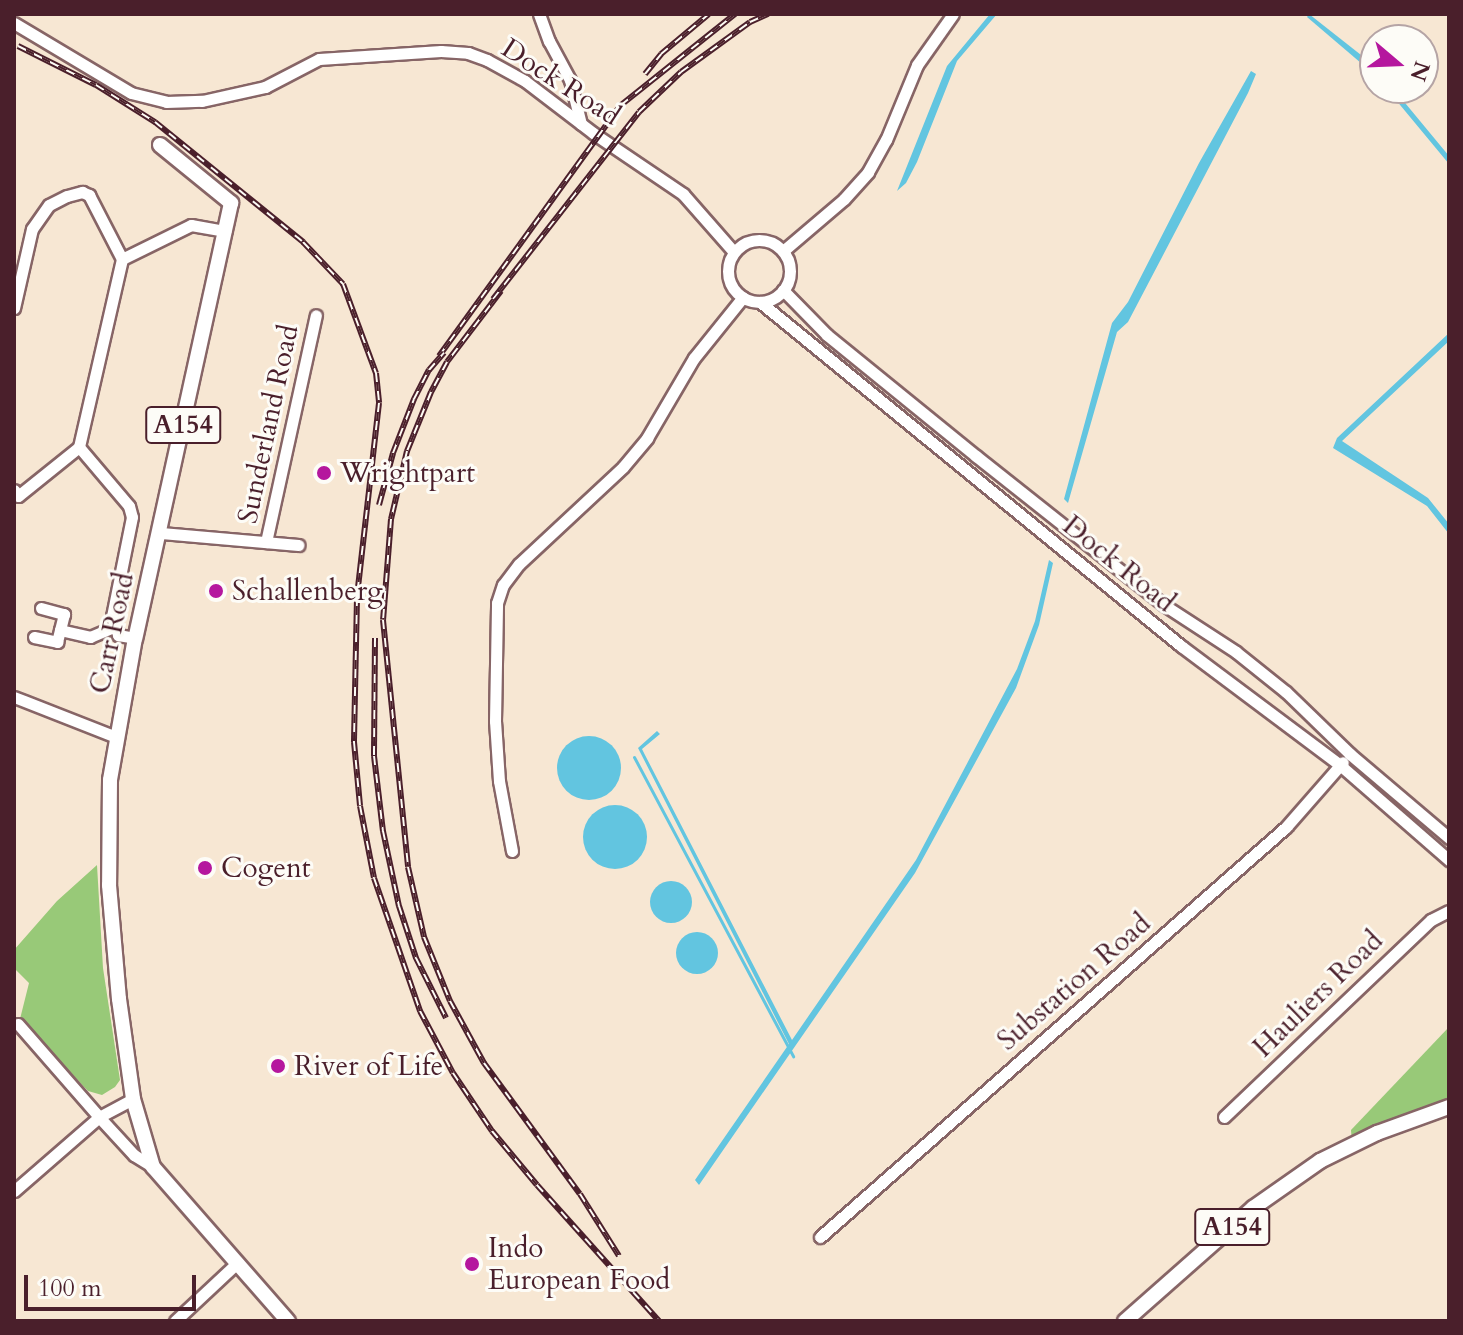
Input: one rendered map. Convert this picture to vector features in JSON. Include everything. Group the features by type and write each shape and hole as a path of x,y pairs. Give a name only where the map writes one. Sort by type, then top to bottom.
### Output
{"main road":[{"name":"Carr Road","path":"153,1167 133,1099 109,885 110,780 135,638 161,533 231,203 160,145"},
{"name":"A154","path":"1125,1321 1253,1208 1320,1161 1348,1145 1449,1107"},
{"name":"A154","path":"153,1167 288,1321"}],"street":[{"path":"539,14 570,80 581,124"},
{"path":"783,251 844,199 868,172 886,140 917,65 953,14"},
{"name":"Dock Road","path":"14,23 131,93 166,102 202,101 265,87 319,59 441,51 487,60 525,81 683,194 734,252"},
{"path":"14,308 32,229 49,205 82,192 89,195 122,259 79,447 15,495"},
{"path":"122,259 191,225 225,231"},
{"path":"751,241 767,241 783,251 790,271 783,290 760,302 743,297 728,278 734,252 751,241"},
{"name":"Dock Road","path":"783,290 827,335 987,464 1164,605 1236,652 1286,692 1350,754 1449,838"},
{"path":"512,851 499,781 495,721 497,603 503,585 519,564 623,467 647,438 694,358 743,297"},
{"name":"Dock Road","path":"760,302 1181,646 1340,765 1449,860"},
{"name":"Sunderland Road","path":"266,542 316,315"},
{"path":"79,447 129,506 132,517 112,616 118,635 135,638"},
{"path":"161,533 298,545"},
{"path":"34,637 57,642 64,614 41,608"},
{"path":"60,630 90,637 113,627"},
{"path":"14,697 116,737"},
{"name":"Substation Road","path":"820,1237 1286,827 1350,754"},
{"name":"Hauliers Road","path":"1224,1117 1431,920 1449,911"},
{"path":"18,1024 134,1155 153,1167"},
{"path":"14,1191 99,1117 133,1099"},
{"path":"175,1321 238,1262"}],"green space":[{"path":"97,865 103,968 120,1080 102,1095 88,1091 20,1019 29,983 14,968 14,950 57,901"},
{"path":"1449,1027 1449,1107 1352,1143 1351,1130"}],"water":[{"path":"990,14 997,14 957,61 917,162 906,183 897,191 947,66"},
{"path":"1309,14 1359,53 1359,61 1307,17"},
{"path":"1251,71 1256,74 1248,93 1128,322 1117,332 1068,503 1064,499 1112,323 1128,302 1199,163"},
{"path":"1399,104 1406,104 1449,156 1449,164"},
{"path":"1449,333 1449,341 1342,441 1428,498 1449,524 1449,534 1427,506 1333,448 1337,438"},
{"path":"1049,560 1053,563 1039,625 1016,688 915,873 699,1185 695,1180 789,1044 638,748 657,731 660,734 642,749 792,1040 916,860 1017,669 1035,621"},
{"path":"583,736 595,736 612,745 619,756 619,780 612,791 595,800 583,800 571,795 562,786 557,774 557,762 562,750 571,741"},
{"path":"609,805 621,805 638,814 645,825 645,849 638,860 621,869 609,869 597,864 588,855 583,843 583,831 588,819 597,810"},
{"path":"671,881 686,887 692,902 686,917 671,923 656,917 650,902 656,887"},
{"path":"697,932 712,938 718,953 712,968 697,974 682,968 676,953 682,938"}],"waterway":[{"path":"634,757 793,1056"}],"railway":[{"path":"645,74 661,54 709,14"},
{"path":"439,356 621,105 735,14"},
{"path":"493,299 639,112 681,72 750,22 768,14"},
{"path":"18,46 96,85 155,122 303,242 343,284 376,373 379,403 357,597 354,742 360,806 374,878 420,1011 453,1073 492,1131 659,1321"},
{"path":"501,291 447,362 431,392 407,451 391,519 383,620 408,867 424,937 450,1001 484,1063 580,1194 619,1256"},
{"path":"379,505 393,453 414,399 429,370 444,353"},
{"path":"375,638 374,756 383,831 399,906 416,958 446,1018"}],"place":[{"name":"Wrightpart","path":"324,473"},
{"name":"Schallenberg","path":"216,591"},
{"name":"Cogent","path":"205,868"},
{"name":"River of Life","path":"278,1066"},
{"name":"Indo European Food","path":"472,1264"}]}
